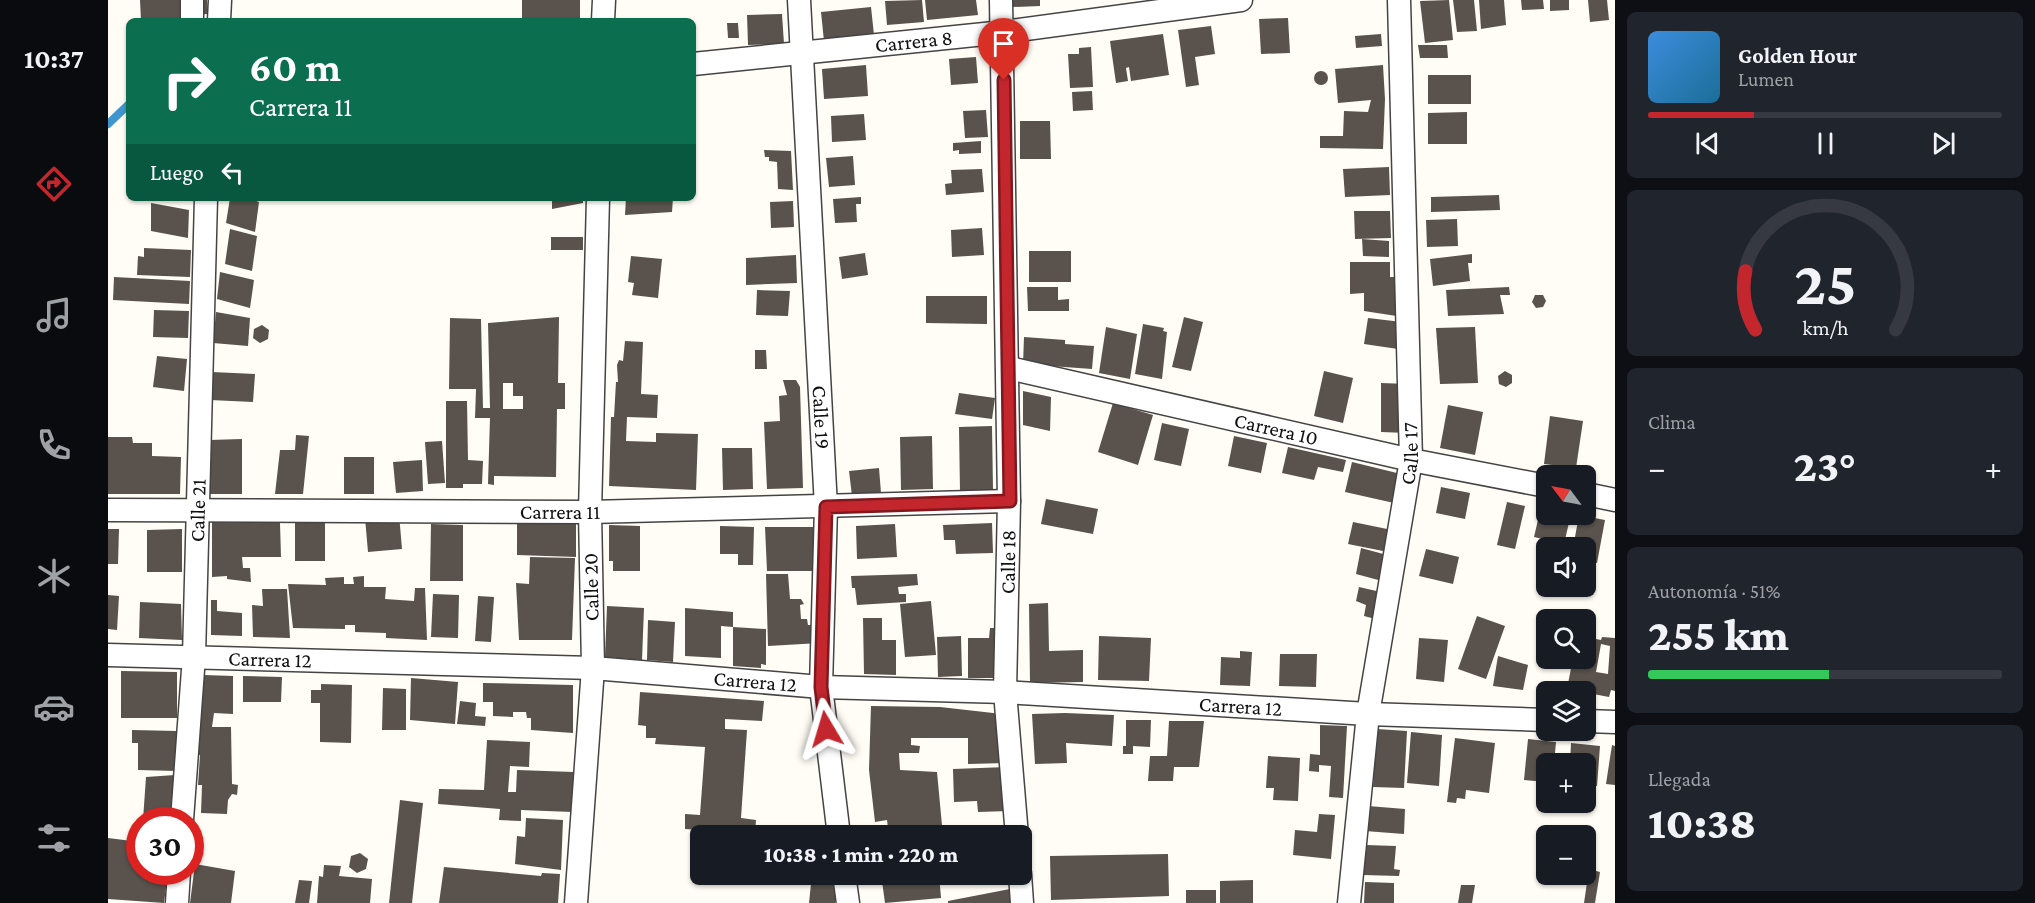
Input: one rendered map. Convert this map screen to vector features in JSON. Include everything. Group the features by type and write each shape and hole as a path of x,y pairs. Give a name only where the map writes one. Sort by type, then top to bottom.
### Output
{"street":[{"path":"192,0 192,18"},
{"path":"219,18 220,0"},
{"path":"603,18 604,0"},
{"name":"Calle 19","path":"799,0 826,507 821,687 838,825"},
{"name":"Calle 18","path":"1001,0 1004,32 1010,501 1005,692 1016,825"},
{"name":"Carrera 8","path":"696,64 1004,32 1241,0"},
{"name":"Calle 17","path":"1349,903 1368,714 1411,460 1399,0"},
{"name":"Calle 21","path":"183,807 194,656 206,201"},
{"name":"Calle 20","path":"576,903 593,668 590,512 598,201"},
{"name":"Carrera 10","path":"1009,368 1411,460 1536,484"},
{"path":"1596,496 1615,500"},
{"name":"Carrera 11","path":"108,510 590,512 1010,501"},
{"name":"Carrera 12","path":"108,655 593,668 821,687 1005,692 1368,714 1536,720"},
{"path":"1596,721 1615,722"},
{"path":"177,903 178,885"},
{"path":"846,885 848,903"},
{"path":"1021,885 1022,903"}],"building":[{"path":"140,0 207,0 208,14 189,15 188,18 141,18"},
{"path":"522,0 580,0 580,18 522,18"},
{"path":"922,0 924,22 887,25 885,1"},
{"path":"925,0 976,0 978,15 927,20"},
{"path":"1012,0 1040,0 1040,6 1013,7"},
{"path":"1449,0 1453,40 1425,43 1420,1"},
{"path":"1453,0 1474,0 1477,31 1457,32"},
{"path":"1479,0 1504,0 1506,25 1481,29"},
{"path":"1521,0 1543,0 1544,9 1522,10"},
{"path":"1550,0 1569,0 1569,10 1550,11"},
{"path":"1588,0 1607,0 1609,20 1590,22"},
{"path":"871,7 874,35 824,41 821,12"},
{"path":"782,14 784,44 748,45 747,15"},
{"path":"1288,18 1290,53 1261,54 1259,19"},
{"path":"727,23 738,23 739,38 728,38"},
{"path":"1211,26 1215,54 1195,57 1199,85 1186,87 1178,30"},
{"path":"1163,34 1169,75 1131,81 1129,67 1126,68 1128,81 1116,83 1110,41"},
{"path":"1381,34 1382,46 1356,48 1355,36"},
{"path":"1418,45 1447,45 1448,58 1420,58"},
{"path":"1091,47 1093,87 1070,88 1068,54 1079,54 1079,48"},
{"path":"976,57 978,83 951,85 949,59"},
{"path":"866,65 868,96 824,99 822,69"},
{"path":"1383,65 1385,99 1383,149 1320,148 1320,136 1343,136 1344,111 1368,112 1371,100 1338,103 1335,69"},
{"path":"1321,71 1326,73 1328,78 1326,83 1321,85 1316,83 1314,78 1316,73"},
{"path":"1428,75 1471,75 1471,104 1428,104"},
{"path":"1092,91 1093,110 1073,111 1072,92"},
{"path":"986,110 988,137 965,138 963,111"},
{"path":"1467,112 1467,144 1428,144 1428,113"},
{"path":"864,114 866,140 832,142 831,116"},
{"path":"1020,121 1050,121 1051,159 1020,159"},
{"path":"981,141 981,153 959,154 959,150 953,151 953,143"},
{"path":"764,150 791,151 793,190 778,189 777,162 769,161 769,157 765,157"},
{"path":"853,156 855,185 829,187 826,158"},
{"path":"1389,167 1390,195 1345,197 1343,169"},
{"path":"982,169 984,192 946,195 945,184 952,183 951,170"},
{"path":"1499,195 1500,210 1431,212 1431,197"},
{"path":"861,197 861,204 856,204 857,222 835,223 833,199"},
{"path":"230,201 259,202 255,232 226,223"},
{"path":"552,201 583,201 583,203 552,209"},
{"path":"626,201 673,201 672,212 625,215"},
{"path":"793,201 794,227 771,228 770,202"},
{"path":"151,203 189,210 188,238 151,231"},
{"path":"1354,211 1390,211 1391,238 1355,239"},
{"path":"1457,219 1458,246 1427,247 1426,220"},
{"path":"982,228 984,255 952,257 951,230"},
{"path":"230,229 257,236 252,271 225,264"},
{"path":"551,237 583,237 583,250 551,250"},
{"path":"1362,239 1389,241 1389,257 1363,256"},
{"path":"144,248 191,250 190,277 137,275 138,256 144,257"},
{"path":"1029,251 1071,251 1071,282 1029,282"},
{"path":"865,253 868,275 842,279 839,257"},
{"path":"1472,254 1472,263 1468,263 1470,281 1433,286 1430,259"},
{"path":"796,255 797,283 746,285 746,258"},
{"path":"631,256 662,259 658,298 632,295 634,283 628,282"},
{"path":"1350,262 1390,262 1390,277 1397,277 1403,317 1364,311 1364,293 1350,294"},
{"path":"220,272 254,280 250,308 217,299"},
{"path":"114,277 190,281 189,304 113,300"},
{"path":"1027,287 1058,287 1058,300 1069,299 1069,311 1028,311"},
{"path":"1509,287 1510,295 1500,295 1504,314 1448,316 1446,290"},
{"path":"757,290 790,291 788,316 756,315"},
{"path":"1535,295 1543,295 1546,301 1543,307 1536,308 1532,302"},
{"path":"926,296 987,296 987,324 926,323"},
{"path":"154,310 189,311 188,338 153,337"},
{"path":"216,312 250,318 248,346 213,343"},
{"path":"559,317 558,383 565,383 565,409 557,409 556,477 494,476 494,485 488,484 490,418 475,418 476,389 449,389 450,318 481,319 483,408 490,408 488,323","holes":["503,383 513,383 513,396 523,396 523,409 503,409"]},
{"path":"1184,317 1203,322 1191,371 1172,367"},
{"path":"1368,318 1402,322 1398,349 1364,344"},
{"path":"1143,324 1164,328 1163,331 1167,332 1162,379 1135,374"},
{"path":"262,325 269,330 268,339 260,343 253,338 254,329"},
{"path":"1106,327 1137,334 1130,379 1099,373"},
{"path":"1475,327 1478,383 1440,384 1436,328"},
{"path":"1024,337 1065,340 1065,344 1094,346 1092,369 1023,364"},
{"path":"625,341 643,342 641,394 658,395 657,418 627,417 626,441 656,442 656,433 698,434 696,490 609,486 611,417 614,417 616,382 618,382 617,365 619,360 623,361"},
{"path":"755,350 766,350 767,369 755,369"},
{"path":"157,356 187,359 184,391 153,387"},
{"path":"1324,371 1353,378 1343,423 1314,416"},
{"path":"1505,371 1512,375 1512,383 1506,387 1499,384 1498,376"},
{"path":"212,372 255,374 253,402 210,400"},
{"path":"783,380 796,380 800,387 803,488 767,489 764,422 780,421 779,396 787,395"},
{"path":"1381,383 1408,384 1407,433 1381,432"},
{"path":"1023,391 1051,397 1050,431 1023,425"},
{"path":"959,393 995,398 992,419 955,414"},
{"path":"446,401 467,401 468,460 483,461 482,484 463,484 463,488 446,488"},
{"path":"1113,403 1153,415 1138,465 1098,452"},
{"path":"1448,405 1483,412 1475,455 1440,448"},
{"path":"1550,416 1583,421 1576,465 1544,464"},
{"path":"1162,423 1189,429 1181,466 1154,460"},
{"path":"992,426 993,491 960,492 959,427"},
{"path":"296,435 309,436 303,494 275,494 280,450 295,450"},
{"path":"932,436 933,489 901,490 900,437"},
{"path":"1234,436 1267,443 1261,473 1228,466"},
{"path":"108,437 132,437 133,443 152,443 152,456 181,457 180,494 108,494"},
{"path":"242,439 242,494 208,494 209,440"},
{"path":"442,441 445,483 428,484 425,442"},
{"path":"1288,447 1346,460 1343,472 1318,467 1314,480 1282,473"},
{"path":"722,448 752,448 753,489 723,490"},
{"path":"344,457 374,457 374,494 344,494"},
{"path":"422,460 423,491 396,493 393,462"},
{"path":"1352,462 1401,474 1394,503 1345,492"},
{"path":"879,468 881,493 852,496 849,471"},
{"path":"1441,487 1470,493 1465,519 1436,513"},
{"path":"1046,499 1098,509 1093,534 1041,524"},
{"path":"1507,502 1525,506 1515,549 1497,545"},
{"path":"399,514 402,549 368,552 365,518"},
{"path":"517,517 576,517 576,557 517,555"},
{"path":"1596,518 1605,520 1597,563 1596,537 1575,537 1577,525 1596,525"},
{"path":"212,522 280,523 281,557 242,557 243,568 250,568 251,582 227,579 227,576 212,577"},
{"path":"1353,522 1392,530 1388,552 1348,544"},
{"path":"295,523 325,523 325,561 295,561"},
{"path":"992,523 993,553 956,554 955,540 944,540 943,525"},
{"path":"431,524 463,525 463,581 430,581"},
{"path":"895,524 897,557 857,559 856,526"},
{"path":"609,525 640,526 640,571 613,571 613,561 609,561"},
{"path":"1537,525 1568,525 1566,537 1534,537"},
{"path":"720,526 754,527 753,565 738,565 738,554 720,554"},
{"path":"765,527 816,527 818,571 767,571"},
{"path":"108,529 119,529 118,564 108,564"},
{"path":"182,529 182,572 147,572 147,530"},
{"path":"1361,548 1387,555 1382,581 1356,574"},
{"path":"1426,549 1459,557 1453,584 1419,576"},
{"path":"530,557 575,558 572,640 519,640 516,583 529,584"},
{"path":"766,574 788,574 790,599 801,599 804,604 800,605 801,619 807,619 808,625 819,625 820,643 768,646"},
{"path":"917,574 918,585 898,587 899,594 906,594 906,602 857,605 851,576"},
{"path":"364,576 364,587 386,587 385,599 414,601 415,588 425,588 427,640 386,638 386,633 355,632 355,625 345,625 345,629 293,628 288,584 326,585 325,578 344,577 344,584 354,584 353,577"},
{"path":"1359,587 1385,593 1379,620 1364,616 1366,605 1356,601"},
{"path":"262,589 287,589 290,638 253,637 252,605 263,606"},
{"path":"433,594 459,595 458,638 431,637"},
{"path":"108,595 119,596 117,630 108,629"},
{"path":"478,596 494,597 491,642 475,641"},
{"path":"211,600 217,600 217,611 242,613 242,636 211,635"},
{"path":"931,601 936,655 905,657 900,604"},
{"path":"140,602 181,604 182,640 139,638"},
{"path":"1048,603 1049,651 1083,650 1083,682 1030,683 1029,604"},
{"path":"607,606 644,608 642,660 605,657"},
{"path":"685,608 733,612 733,627 721,626 721,658 685,656"},
{"path":"1477,616 1505,626 1486,679 1458,669"},
{"path":"863,618 882,618 882,640 896,640 896,675 864,674"},
{"path":"648,620 675,622 673,662 647,660"},
{"path":"733,627 766,629 766,665 761,664 761,668 733,666"},
{"path":"990,628 998,628 998,678 968,678 968,638 989,638"},
{"path":"961,636 962,676 938,677 937,637"},
{"path":"1099,636 1151,638 1149,681 1098,680"},
{"path":"1419,638 1448,640 1444,682 1416,679"},
{"path":"1615,638 1615,691 1611,690 1609,697 1596,695 1596,681 1569,681 1571,669 1596,669 1596,639","holes":["1601,644 1610,646 1608,674 1596,672"]},
{"path":"1240,651 1252,652 1250,686 1220,685 1221,657 1240,658"},
{"path":"1280,654 1317,654 1316,687 1279,686"},
{"path":"1498,656 1528,665 1523,690 1493,686"},
{"path":"121,671 177,672 177,718 121,718"},
{"path":"204,675 233,676 233,714 214,713 212,727 231,727 232,784 238,785 237,795 232,794 228,800 227,814 204,813 204,807 201,807 202,785 198,785 200,755 197,755"},
{"path":"243,676 282,677 281,702 243,702"},
{"path":"411,678 458,682 455,724 410,720"},
{"path":"483,683 573,685 573,733 531,730 531,718 527,718 526,712 513,712 513,717 493,716 493,702 483,702"},
{"path":"321,684 352,685 351,743 320,742 320,703 311,703 311,690 321,690"},
{"path":"383,688 406,689 406,730 382,730"},
{"path":"640,692 764,701 762,721 725,719 725,729 747,730 741,818 756,820 756,825 690,825 690,829 685,829 685,814 700,815 705,747 655,744 656,738 646,738 646,726 638,725"},
{"path":"460,701 476,703 475,716 486,717 485,726 457,724"},
{"path":"871,706 940,707 1002,714 1006,763 968,764 968,738 911,738 911,745 920,746 919,753 899,753 900,770 937,772 942,825 888,825 887,820 875,822 869,770"},
{"path":"1032,714 1114,715 1112,746 1066,743 1067,763 1035,764"},
{"path":"1126,720 1151,720 1150,747 1133,746 1133,754 1123,754 1123,746 1126,746"},
{"path":"1169,721 1204,721 1199,767 1174,767 1173,781 1148,781 1150,756 1167,756"},
{"path":"1320,725 1347,726 1343,798 1329,797 1331,766 1319,765 1319,772 1309,771 1310,754 1320,755"},
{"path":"1377,729 1407,731 1404,788 1373,787"},
{"path":"132,730 177,731 176,771 138,770 138,743 132,743"},
{"path":"1411,732 1442,735 1439,786 1407,783"},
{"path":"1455,738 1495,743 1489,793 1466,790 1465,799 1457,798 1456,803 1447,802"},
{"path":"1528,739 1556,742 1555,753 1536,753 1536,781 1524,780"},
{"path":"487,740 530,742 529,767 510,766 508,792 516,792 517,770 574,772 572,812 521,810 521,821 499,820 500,809 438,804 439,789 484,790"},
{"path":"1571,743 1600,746 1597,786 1596,753 1571,753"},
{"path":"1612,745 1615,746 1615,785 1606,784"},
{"path":"1268,756 1300,758 1298,801 1273,800 1274,788 1266,788"},
{"path":"1007,767 1009,811 978,812 977,801 954,802 953,769"},
{"path":"175,775 173,807 144,807 146,777"},
{"path":"400,800 423,803 412,903 389,903"},
{"path":"1368,806 1405,809 1404,834 1365,831"},
{"path":"1319,814 1335,815 1331,859 1293,855 1295,830 1317,832"},
{"path":"526,818 563,820 561,870 515,864 517,836 525,837"},
{"path":"108,838 126,840 126,885 166,885 164,903 108,899"},
{"path":"1366,845 1396,846 1394,869 1400,870 1399,876 1363,875"},
{"path":"360,853 368,859 366,869 357,873 349,867 351,856"},
{"path":"1168,854 1169,896 1051,900 1050,856"},
{"path":"324,865 341,866 339,876 372,879 370,903 317,903 319,876 323,877"},
{"path":"204,866 235,871 231,903 190,903 192,885 204,885"},
{"path":"444,867 541,876 542,873 560,874 558,903 439,903"},
{"path":"1596,871 1600,872 1595,903 1584,903 1587,885 1596,885"},
{"path":"299,880 312,881 309,903 295,903"},
{"path":"1253,880 1253,903 1220,903 1220,881"},
{"path":"1365,882 1394,883 1394,903 1364,903"},
{"path":"811,885 837,885 835,903 809,903"},
{"path":"883,885 940,885 941,898 885,903"},
{"path":"1461,885 1475,885 1472,903 1458,903"},
{"path":"1010,889 1011,903 948,903 948,901"},
{"path":"1186,890 1216,890 1216,903 1186,903"}],"waterway":[{"path":"108,124 126,107"}],"route":[{"path":"826,729 821,687 826,507 1010,501 1004,80"}]}
